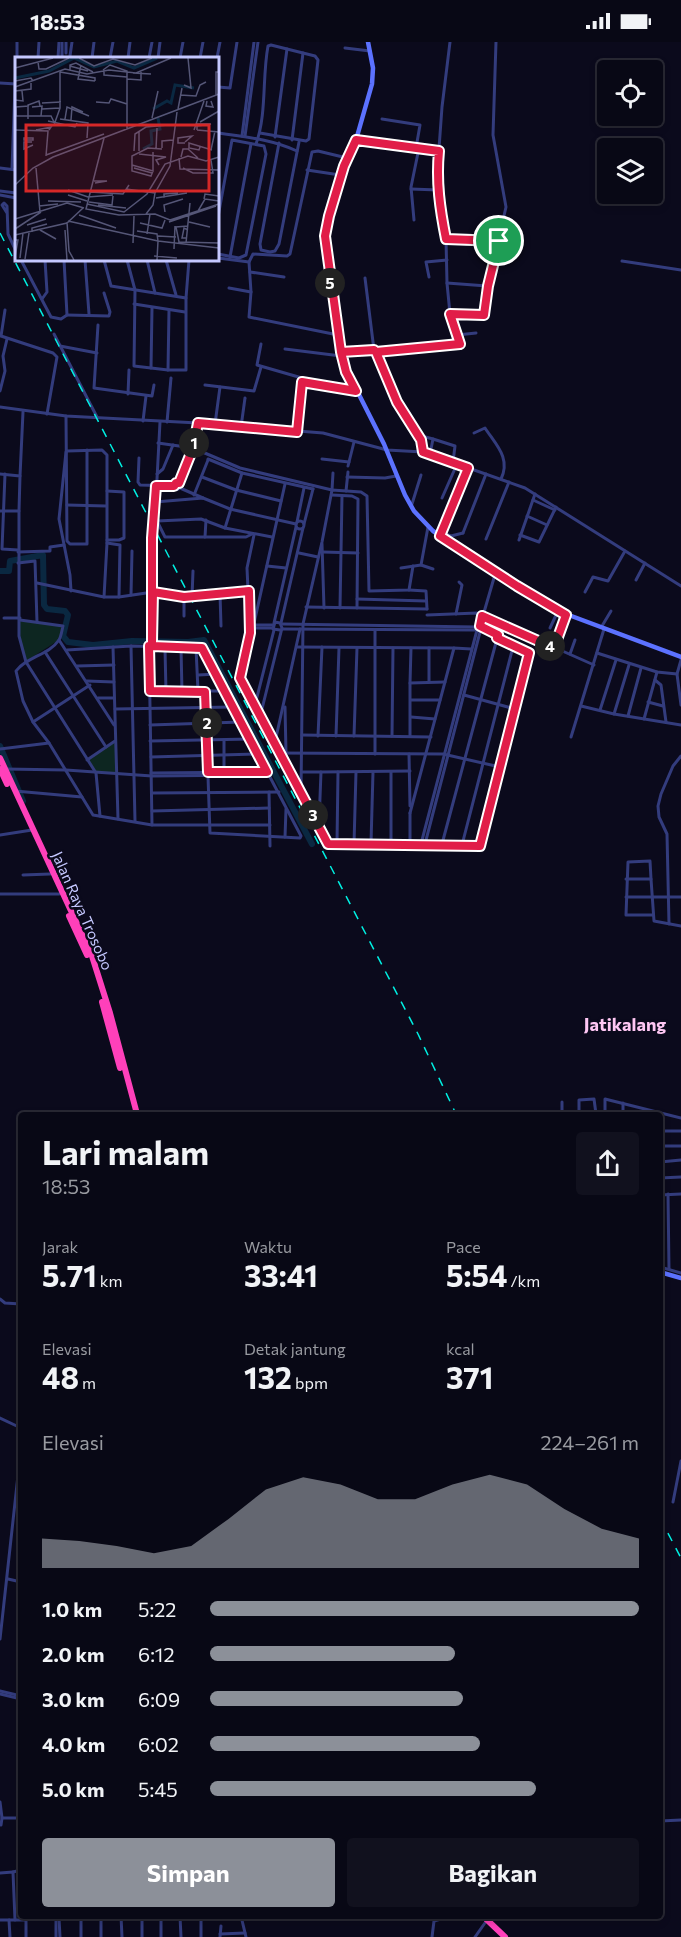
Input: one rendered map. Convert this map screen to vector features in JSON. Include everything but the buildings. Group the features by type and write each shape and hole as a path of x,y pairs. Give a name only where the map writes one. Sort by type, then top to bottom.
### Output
{"highway":[{"name":"Jalan Raya Trosobo","path":"0,758 17,791 30,830 92,956 110,1013 135,1112"},
{"name":"Jalan Raya Trosobo","path":"6,769 30,830 88,956 134,1112"},
{"path":"488,1919 505,1937"},
{"path":"488,1919 510,1937"}],"street":[{"path":"16,57 17,42"},
{"path":"38,57 39,42"},
{"path":"62,42 66,52"},
{"path":"60,57 62,42"},
{"path":"70,56 72,42"},
{"path":"92,57 94,42"},
{"path":"110,57 113,42"},
{"path":"128,57 130,42"},
{"path":"149,57 152,42"},
{"path":"158,57 160,42"},
{"path":"180,57 183,42"},
{"path":"200,57 203,42"},
{"path":"217,57 220,42"},
{"path":"219,87 230,88 237,42"},
{"path":"244,136 247,96 256,42"},
{"path":"244,136 252,97 256,42"},
{"path":"368,42 373,76 356,140 347,158 325,236 338,335 346,372 387,450 396,476 411,506 428,527 558,611 681,658 677,674 681,705"},
{"path":"285,349 341,354 460,344 450,314 446,239 437,176 450,42"},
{"path":"450,314 484,315 488,286 506,207 493,135 495,42"},
{"path":"256,144 260,133 267,47 271,45 315,56 318,60 310,135 306,141 260,133"},
{"path":"345,48 370,51"},
{"path":"274,136 287,49"},
{"path":"292,140 303,53"},
{"path":"0,83 15,84"},
{"path":"247,96 252,97"},
{"path":"382,120 420,125 411,189 414,220"},
{"path":"0,168 14,169 15,126"},
{"path":"219,134 279,143 297,151"},
{"path":"219,212 232,140 266,148 247,253 244,258 219,256"},
{"path":"356,140 439,151"},
{"path":"279,143 260,244 261,250 273,252 278,248 299,141"},
{"path":"230,257 251,144"},
{"path":"338,335 249,317 251,292 249,262 253,254 287,256 290,254 309,156 314,151 347,158"},
{"path":"307,170 342,176"},
{"path":"411,189 438,190"},
{"path":"0,193 15,198"},
{"path":"7,213 8,234 15,249"},
{"path":"446,239 499,241"},
{"path":"219,256 249,262"},
{"path":"429,277 426,262 447,260"},
{"path":"23,261 51,317 61,319 67,315 89,314 107,317 110,315 104,293"},
{"path":"42,299 46,294 45,261"},
{"path":"64,261 67,315"},
{"path":"85,261 89,314"},
{"path":"104,261 111,286 186,298"},
{"path":"127,261 135,290 135,366 168,370 186,370 185,312 189,261"},
{"path":"147,261 155,293"},
{"path":"166,261 176,296"},
{"path":"622,261 681,270"},
{"path":"250,272 284,276"},
{"path":"365,278 375,351 397,402 418,435 423,452"},
{"path":"447,283 488,286"},
{"path":"229,288 251,292"},
{"path":"134,304 185,312"},
{"path":"150,368 152,308"},
{"path":"5,310 1,336 57,356 47,414"},
{"path":"168,370 169,310"},
{"path":"99,325 94,388 152,396 154,385"},
{"path":"457,335 476,333"},
{"path":"54,334 97,417"},
{"path":"0,391 5,371 3,356 7,339"},
{"path":"261,344 256,365 300,376 302,382 297,432"},
{"path":"60,346 97,353"},
{"path":"205,385 254,391 261,367"},
{"path":"128,394 129,370"},
{"path":"167,422 171,378"},
{"path":"302,382 356,391"},
{"path":"215,424 220,387"},
{"path":"143,421 146,396"},
{"path":"241,427 245,398"},
{"path":"0,407 66,416 215,424 323,433 387,450 423,452 501,479 536,494 555,509 681,586"},
{"path":"23,411 18,551 19,641 26,662 96,773 100,816"},
{"path":"66,416 68,543 85,545 87,450"},
{"path":"152,825 150,691 152,538 156,519 160,422"},
{"path":"139,458 139,484 174,486 177,489 193,448 198,423"},
{"path":"474,433 485,428 501,452 505,465 501,479"},
{"path":"418,435 455,446 455,463 442,498"},
{"path":"430,454 433,439"},
{"path":"322,459 349,464 354,442"},
{"path":"158,443 193,448 242,473 285,484 305,485"},
{"path":"157,474 164,470 173,444"},
{"path":"67,451 102,450 107,455 107,541 104,597"},
{"path":"67,451 64,457 59,512 71,591"},
{"path":"194,495 209,457"},
{"path":"209,457 240,468 332,490 358,499 357,608"},
{"path":"442,534 468,468"},
{"path":"340,608 341,552 348,472"},
{"path":"225,528 242,473"},
{"path":"274,744 322,542 332,495 333,473"},
{"path":"0,474 20,476"},
{"path":"5,474 2,511 3,549 50,551 50,547 63,545"},
{"path":"442,534 463,535 486,474"},
{"path":"411,506 421,475"},
{"path":"347,477 396,476"},
{"path":"202,477 236,490 281,501"},
{"path":"486,539 509,482"},
{"path":"252,626 301,629 427,626 479,629 529,653 480,845 328,843 274,744 240,678 252,626 267,566 285,484"},
{"path":"180,485 194,495 230,509 296,524 300,529 303,526"},
{"path":"254,706 305,485"},
{"path":"260,718 313,487"},
{"path":"107,491 124,492 124,538 107,541"},
{"path":"332,495 361,492 366,495 369,591 426,591 427,626"},
{"path":"536,494 520,538 539,542 555,509"},
{"path":"155,502 203,498"},
{"path":"533,500 555,509"},
{"path":"67,505 106,506"},
{"path":"2,511 19,512"},
{"path":"527,516 547,525"},
{"path":"156,519 206,520 225,528 272,537"},
{"path":"156,519 165,537 246,537 253,535"},
{"path":"206,520 206,537"},
{"path":"296,524 301,521 303,526"},
{"path":"421,565 428,527"},
{"path":"252,626 248,564 253,535"},
{"path":"107,541 120,545 119,597"},
{"path":"322,542 324,608"},
{"path":"358,545 368,544"},
{"path":"585,592 592,578 608,581 625,550"},
{"path":"131,595 132,551"},
{"path":"298,552 318,557"},
{"path":"323,552 358,553"},
{"path":"18,560 35,561 38,583 37,622"},
{"path":"636,580 645,563"},
{"path":"401,568 421,565 433,569"},
{"path":"267,566 286,568"},
{"path":"409,590 413,566"},
{"path":"192,597 193,571"},
{"path":"423,844 464,695 482,616 496,571"},
{"path":"456,614 462,585 459,582"},
{"path":"38,583 104,597 153,592 192,597 249,591"},
{"path":"220,594 220,626"},
{"path":"184,597 184,616"},
{"path":"357,598 426,601"},
{"path":"306,608 427,609"},
{"path":"550,628 558,611"},
{"path":"571,737 594,665 602,628 611,611"},
{"path":"427,615 472,612 594,665"},
{"path":"554,648 566,615"},
{"path":"4,618 62,626 60,640 115,726"},
{"path":"273,626 277,622 281,627"},
{"path":"281,627 303,624 479,629"},
{"path":"375,627 375,754"},
{"path":"301,629 303,647 301,793"},
{"path":"423,844 443,754 471,649 479,629"},
{"path":"442,844 497,637"},
{"path":"60,640 16,671 23,701 33,722 49,743 93,815 152,825 270,825"},
{"path":"570,654 575,640"},
{"path":"66,650 151,644 165,648 202,648 301,837 211,833 208,825 205,692"},
{"path":"462,845 514,644"},
{"path":"131,646 135,822"},
{"path":"113,647 118,819"},
{"path":"195,647 198,691"},
{"path":"297,647 471,649"},
{"path":"318,736 322,647"},
{"path":"165,648 166,692"},
{"path":"181,648 182,692"},
{"path":"336,736 339,648"},
{"path":"354,736 357,648"},
{"path":"392,736 393,648"},
{"path":"410,736 411,648"},
{"path":"429,648 429,682"},
{"path":"410,813 454,648"},
{"path":"45,652 106,747"},
{"path":"597,653 641,668 677,674"},
{"path":"197,658 208,658"},
{"path":"600,710 616,660"},
{"path":"614,714 629,664"},
{"path":"77,666 114,665"},
{"path":"628,716 641,668"},
{"path":"644,719 657,672"},
{"path":"198,675 217,674"},
{"path":"655,680 661,685 666,722"},
{"path":"87,681 114,682"},
{"path":"410,683 445,682"},
{"path":"33,722 90,686"},
{"path":"150,691 225,691"},
{"path":"464,695 515,710"},
{"path":"98,698 114,698"},
{"path":"411,700 440,700"},
{"path":"648,702 663,706"},
{"path":"285,703 286,753"},
{"path":"580,705 614,714 681,725"},
{"path":"115,709 234,707"},
{"path":"411,717 435,719"},
{"path":"150,724 242,722"},
{"path":"302,735 431,738"},
{"path":"150,741 251,739"},
{"path":"87,760 116,740"},
{"path":"224,740 223,755 227,773"},
{"path":"2,749 49,743"},
{"path":"279,753 443,754 500,767"},
{"path":"151,757 258,754"},
{"path":"409,754 410,844"},
{"path":"669,924 667,834 659,817 658,806 673,766 681,756"},
{"path":"6,769 134,774 268,773"},
{"path":"302,772 410,771"},
{"path":"319,825 321,772"},
{"path":"337,843 338,772"},
{"path":"354,844 356,772"},
{"path":"371,843 373,772"},
{"path":"391,772 391,844"},
{"path":"17,791 82,798"},
{"path":"269,792 270,846"},
{"path":"152,793 279,792"},
{"path":"285,837 286,807"},
{"path":"152,811 269,808"},
{"path":"236,825 236,835"},
{"path":"0,835 30,830"},
{"path":"651,856 654,921 681,926"},
{"path":"650,861 628,861 625,897 626,915 653,915"},
{"path":"23,874 50,874"},
{"path":"626,879 651,879"},
{"path":"0,894 59,894"},
{"path":"625,897 681,897"},
{"path":"579,1112 579,1100 594,1099 596,1112"},
{"path":"605,1112 605,1099 650,1112"},
{"path":"562,1102 562,1112"},
{"path":"623,1103 623,1112"},
{"path":"638,1107 639,1112"},
{"path":"663,1115 681,1118"},
{"path":"663,1131 681,1131"},
{"path":"663,1146 681,1146"},
{"path":"663,1162 681,1160"},
{"path":"663,1178 681,1177"},
{"path":"668,1194 669,1269"},
{"path":"663,1195 681,1194"},
{"path":"663,1268 681,1273"},
{"path":"663,1273 681,1278"},
{"path":"0,1299 5,1303 18,1304"},
{"path":"0,1419 18,1427"},
{"path":"674,1500 681,1461"},
{"path":"0,1638 2,1604 6,1595 18,1478"},
{"path":"675,1487 681,1487"},
{"path":"8,1579 18,1581"},
{"path":"0,1593 6,1595"},
{"path":"0,1692 18,1697"},
{"path":"0,1802 3,1818 1,1825"},
{"path":"3,1818 18,1818"},
{"path":"663,1821 681,1820"},
{"path":"0,1873 18,1871"},
{"path":"13,1872 15,1920"},
{"path":"0,1920 20,1919"},
{"path":"26,1919 26,1937"},
{"path":"57,1919 58,1937"},
{"path":"81,1919 81,1937"},
{"path":"101,1919 101,1937"},
{"path":"121,1919 122,1937"},
{"path":"142,1919 142,1937"},
{"path":"161,1919 161,1937"},
{"path":"180,1919 181,1937"},
{"path":"201,1919 201,1937"},
{"path":"221,1926 220,1936 246,1935 242,1919"},
{"path":"432,1937 434,1921 441,1919"},
{"path":"475,1937 485,1919"},
{"path":"9,1920 10,1937"}],"green space":[{"path":"20,621 63,626 59,640 26,661 19,636"},
{"path":"116,740 117,773 96,773 87,760"}],"waterway":[{"path":"0,571 9,571 10,561 43,555 44,605 47,609 65,611 68,615 63,636 68,642 93,645 132,641 204,640 312,844"},
{"path":"0,746 23,801"}],"railway":[{"path":"0,233 418,1034 455,1112"},
{"path":"663,1524 681,1558"}],"district":[{"name":"Jatikalang","path":"625,1025"}],"route":[{"path":"499,241 446,239 437,176 439,151 356,140 344,166 325,236 341,352 374,350 397,402 421,440 423,452 468,468 440,536 566,615 554,648 482,616 480,626 482,628 529,653 480,846 328,844 240,678 251,625 249,591 184,597 153,592 152,646 149,646 150,691 205,692 208,772 267,772 202,648 152,646 152,641 152,538 156,486 174,486 179,483 193,448 198,423 297,432 302,382 356,391 346,372 341,352 374,350 376,352 460,344 450,314 484,315 488,286 499,241"}]}
